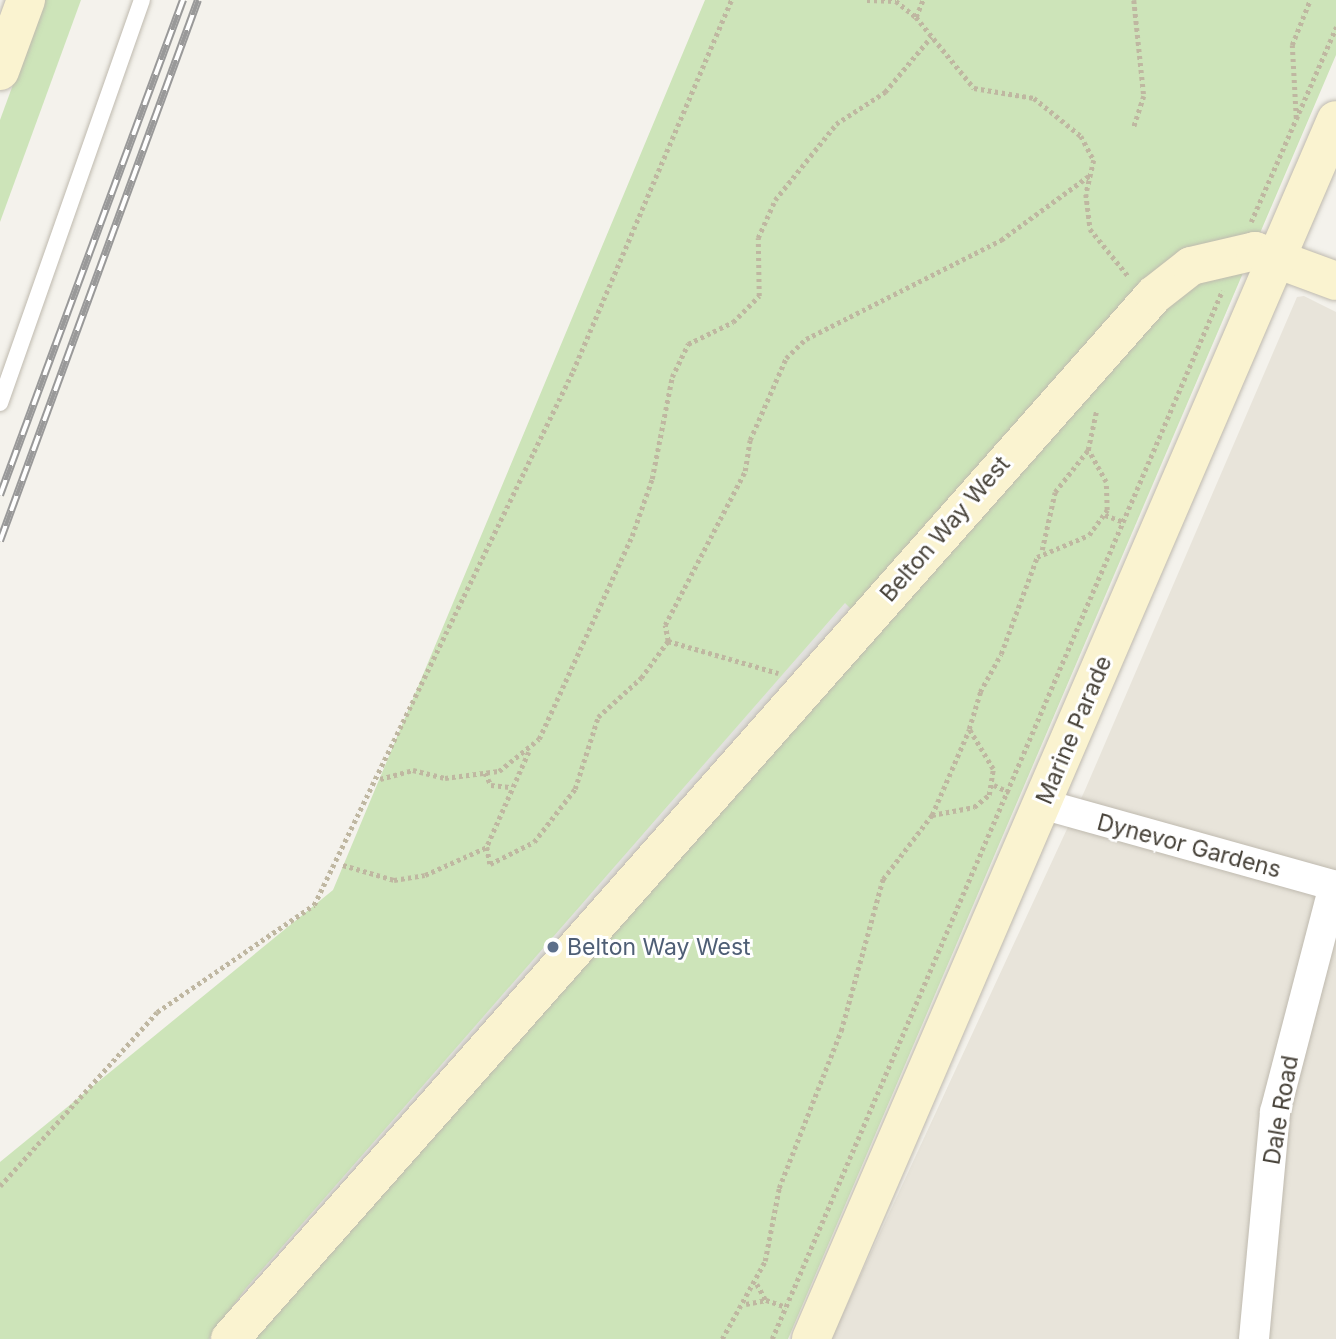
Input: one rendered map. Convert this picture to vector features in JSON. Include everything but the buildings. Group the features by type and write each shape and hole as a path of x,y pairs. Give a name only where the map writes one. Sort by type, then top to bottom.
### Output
{"street":[{"path":"0,71 26,0"},
{"name":"Marine Parade","path":"811,1339 1336,120"},
{"path":"1278,254 1336,281"},
{"name":"Belton Way West","path":"230,1339 1146,304 1191,266 1230,267 1278,254"},
{"name":"Dynevor Gardens","path":"1042,804 1335,886"},
{"name":"Dale Road","path":"1254,1339 1275,1112 1335,886"}],"lane":[{"path":"0,403 142,0"}],"path":[{"path":"0,1186 158,1012 314,905 379,779 573,371 732,0"},
{"path":"867,0 896,1 916,17 974,88 1034,98 1058,112 1094,160 1090,175 1090,229 1146,304"},
{"path":"916,17 923,0"},
{"path":"1134,0 1144,96 1135,127"},
{"path":"1296,119 1292,45 1310,0"},
{"path":"772,1339 1124,522 1226,283 1230,267 1336,27"},
{"path":"932,37 885,92 836,124 775,200 758,237 760,296 733,322 688,344 672,377 652,478 632,536 510,787 487,847 490,864 534,842 575,789 598,717 641,678 668,641 665,625 736,491 786,358 806,339 1001,240 1090,175"},
{"path":"722,1339 746,1304 756,1283 779,1188 841,1031 883,879 932,816 1042,550 1055,492 1088,450 1099,403"},
{"path":"1042,550 1080,541 1105,515 1106,482 1088,450"},
{"path":"1105,515 1124,522"},
{"path":"668,641 743,660"},
{"path":"932,816 974,807 994,785 993,769 969,729"},
{"path":"379,779 413,770 445,778 485,773 529,752"},
{"path":"485,773 491,785 510,787"},
{"path":"343,865 394,880 425,875 487,847"},
{"path":"756,1283 766,1300"},
{"path":"746,1304 766,1300 786,1307"}],"shaded area":[{"path":"1304,296 1336,312 1336,1339 831,1339 1085,790 1297,297"},
{"name":"Belton Way West","path":"845,603 854,612 223,1339 209,1339 246,1288"}],"green space":[{"path":"44,0 81,0 0,222 0,120"},
{"path":"705,0 1336,0 1336,55 788,1339 0,1339 0,1162 333,890"}],"railway":[{"path":"0,495 183,0"},
{"path":"0,541 198,0"}],"place":[{"name":"Belton Way West","path":"553,947"}]}
